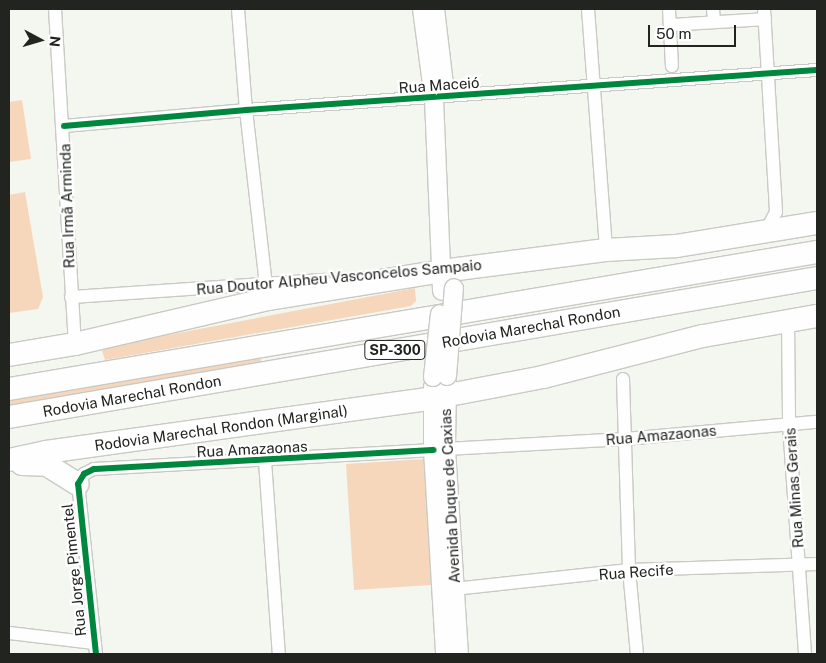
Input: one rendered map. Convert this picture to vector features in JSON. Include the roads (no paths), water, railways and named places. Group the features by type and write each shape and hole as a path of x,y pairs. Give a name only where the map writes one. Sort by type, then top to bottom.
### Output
{"highway":[{"path":"766,231 817,223"},
{"name":"Rua Doutor Alpheu Vasconcelos Sampaio","path":"448,280 606,250 676,246 766,231"},
{"name":"Rodovia Marechal Rondon","path":"9,389 817,252"},
{"name":"Rodovia Marechal Rondon","path":"9,417 817,278"},
{"path":"9,355 75,344 269,299 448,280"},
{"name":"Rodovia Marechal Rondon (Marginal)","path":"9,462 46,452 440,387 543,377 702,336 817,316"},
{"path":"9,462 46,465 78,484"}],"main road":[{"name":"Avenida Duque de Caxias","path":"422,9 440,98"},
{"name":"Avenida Duque de Caxias","path":"435,9 448,280 440,387 439,449 446,654"},
{"name":"Avenida Duque de Caxias","path":"439,449 459,654"}],"street":[{"name":"Rua Irmã Arminda","path":"54,9 64,126 71,297 75,344"},
{"path":"238,9 246,110 266,285"},
{"path":"588,9 606,250"},
{"path":"669,9 672,66"},
{"path":"670,25 714,15 764,14 776,212 766,231"},
{"name":"Rua Maceió","path":"64,126 246,110 440,98 817,70"},
{"name":"Rua Doutor Alpheu Vasconcelos Sampaio","path":"71,297 266,285 448,280"},
{"name":"Rua Minas Gerais","path":"788,321 789,424 805,654"},
{"path":"623,379 629,570 637,654"},
{"name":"Rua Amazaonas","path":"78,484 84,474 94,469 265,461 625,439 817,422"},
{"path":"265,461 279,654"},
{"name":"Rua Jorge Pimentel","path":"78,484 95,649"},
{"name":"Rua Recife","path":"454,589 629,570 817,564"},
{"path":"9,633 95,649"}]}
